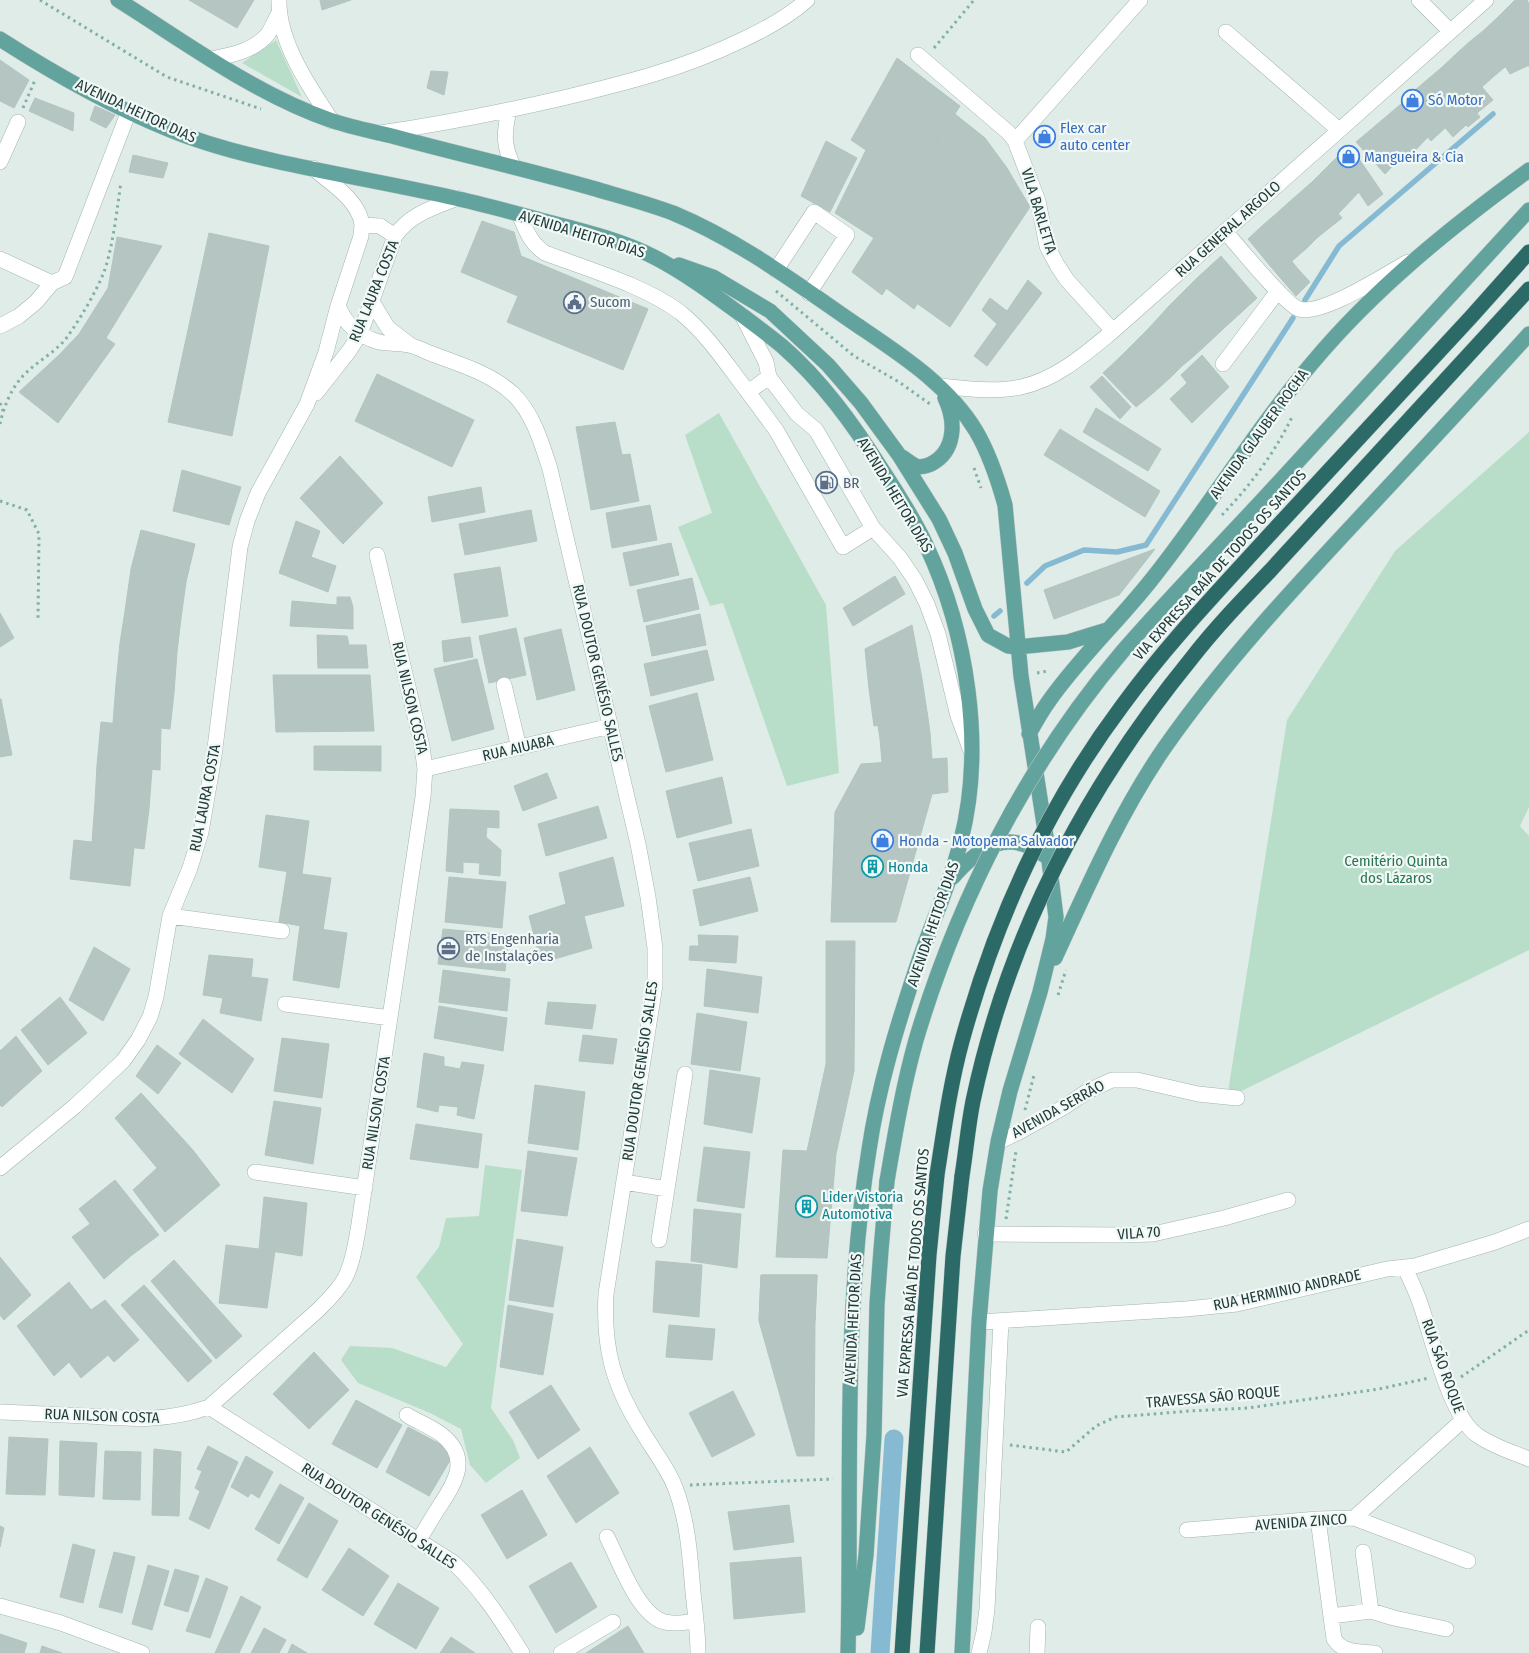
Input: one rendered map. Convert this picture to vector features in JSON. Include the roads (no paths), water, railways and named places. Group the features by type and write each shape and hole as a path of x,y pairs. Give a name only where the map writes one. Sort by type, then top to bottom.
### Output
{"highway":[{"name":"VIA EXPRESSA BAÍA DE TODOS OS SANTOS","path":"902,1653 929,1255 937,1174 950,1096 962,1042 978,986 996,936 1038,840 1076,774 1121,707 1172,640 1529,252"},
{"path":"926,1653 953,1256 962,1176 973,1102 986,1050 1020,944 1038,899 1098,789 1142,723 1191,658 1529,290"}],"main road":[{"path":"118,0 258,88 290,104 332,120 634,199 708,228 776,270 912,362 939,386 976,431 998,480 1005,505 1018,647 1056,917 1053,939 1040,992 1010,1091 998,1142 990,1191 979,1322 962,1653"},
{"name":"AVENIDA HEITOR DIAS","path":"0,39 41,65 129,111 165,128 200,141 270,160 457,198 620,242 652,256 705,288 742,315 782,346 818,383 847,416 924,539 951,611 962,656 969,699 972,753 968,804 962,838 949,882 918,962 896,1031 882,1082 869,1145 861,1202 852,1312 848,1653"},
{"name":"AVENIDA GLAUBER ROCHA","path":"1029,734 1048,702 1151,580 1192,526 1264,423 1313,361 1357,314 1420,255 1469,214 1529,170"},
{"name":"VIA EXPRESSA BAÍA DE TODOS OS SANTOS","path":"888,1181 901,1101 916,1041 933,987 955,928 1000,833 1054,743 1122,652 1529,210"},
{"path":"652,256 714,277 770,311 828,365 861,403 899,455 939,519 955,553 975,609 988,635 1008,646 1018,647 1068,642 1109,630"},
{"path":"1040,992 1095,871 1126,810 1164,748 1240,648 1529,334"},
{"path":"899,455 916,466 925,466 939,460 944,454 952,435 952,420 950,408 939,386"},
{"path":"949,882 968,860 988,846 1006,842 1023,843 1049,859"},
{"name":"AVENIDA HEITOR DIAS","path":"853,1653 866,1555 874,1434 880,1250 888,1181"}],"street":[{"path":"380,133 424,127 509,110 633,82 708,56 779,22 807,0"},
{"path":"1015,141 1140,0"},
{"path":"1419,0 1450,31"},
{"name":"RUA GENERAL ARGOLO","path":"939,386 1002,389 1020,387 1049,378 1068,366 1113,331 1486,0"},
{"path":"212,59 233,55 258,44 268,33 279,6"},
{"path":"279,6 287,40 300,69 332,120"},
{"path":"1226,32 1339,130"},
{"name":"VILA BARLETTA","path":"921,57 1009,133 1015,141 1038,201 1047,246 1068,280 1113,331"},
{"path":"509,110 505,142 513,166"},
{"path":"0,326 19,316 36,302 52,283 65,277 129,111"},
{"path":"0,162 18,122"},
{"path":"313,168 351,201 362,224 380,226 395,236"},
{"name":"RUA LAURA COSTA","path":"307,404 350,351 360,334 395,236 402,226 410,219 457,198"},
{"path":"776,270 814,212 847,235 809,293"},
{"path":"519,214 530,239 536,247 545,253 643,291 681,313 713,346 776,430 843,547 873,528"},
{"name":"RUA LAURA COSTA","path":"0,1168 123,1061 138,1040 150,1017 156,997 170,916 190,868 201,832 214,756 240,546 258,493 307,404 326,352 362,224"},
{"path":"1225,231 1278,291 1295,307 1301,310 1323,307 1420,255"},
{"path":"0,259 52,283"},
{"path":"1223,364 1278,291"},
{"name":"RUA DOUTOR GENÉSIO SALLES","path":"372,302 388,328 410,345"},
{"name":"RUA DOUTOR GENÉSIO SALLES","path":"338,306 350,328 360,334 380,342 410,345 470,368 513,394 527,413 540,438 550,469 638,844 648,897 654,948 655,986 606,1294 605,1322 608,1352 615,1377 626,1403 674,1486 683,1510 688,1534 698,1653"},
{"path":"742,315 766,362 769,378 797,414 816,430 873,528 900,558 915,580 927,604 938,634 958,716 972,753"},
{"path":"748,392 769,378"},
{"path":"776,430 797,414"},
{"name":"RUA NILSON COSTA","path":"0,1412 140,1419 188,1414 209,1407 332,1296 345,1278 354,1253 365,1188 423,797 425,769 422,746 376,555"},
{"path":"504,685 519,748"},
{"name":"RUA AIUABA","path":"425,769 611,726"},
{"path":"170,916 282,931"},
{"path":"285,1004 390,1018"},
{"path":"659,1240 684,1074"},
{"name":"AVENIDA SERRÃO","path":"998,1142 1064,1107 1088,1091 1112,1080 1137,1080 1198,1094 1237,1098"},
{"path":"255,1172 365,1188"},
{"path":"624,1182 667,1189"},
{"name":"VILA 70","path":"986,1234 1153,1234 1224,1218 1288,1200"},
{"name":"RUA HERMINIO ANDRADE","path":"979,1322 1237,1304 1387,1269 1415,1266 1495,1242 1529,1229"},
{"name":"RUA SÃO ROQUE","path":"1405,1268 1420,1303 1446,1380 1463,1420 1476,1434 1500,1448 1529,1459"},
{"path":"979,1653 987,1609 1001,1321"},
{"name":"RUA DOUTOR GENÉSIO SALLES","path":"209,1407 454,1563 474,1583 493,1608 522,1653"},
{"path":"408,1415 442,1435 449,1443 458,1460 457,1476 452,1488 418,1541"},
{"path":"1354,1518 1463,1420"},
{"name":"AVENIDA ZINCO","path":"1187,1530 1318,1519 1354,1518 1468,1561"},
{"path":"1318,1519 1334,1639 1338,1646 1345,1650 1375,1653"},
{"path":"607,1537 637,1599 649,1614 663,1622 696,1621"},
{"path":"1363,1552 1371,1611"},
{"path":"0,1606 61,1623 142,1653"},
{"path":"1331,1616 1371,1611 1446,1629"},
{"path":"561,1653 613,1622"},
{"path":"1038,1627 1038,1653"}],"waterway":[{"path":"1305,300 1339,246 1493,114"},
{"path":"1027,583 1045,566 1084,550 1117,552 1146,545 1293,318"},
{"path":"994,616 1000,611"},
{"path":"880,1653 894,1439"}],"place":[{"name":"Só Motor","path":"1412,100"},
{"name":"Flex car auto center","path":"1044,137"},
{"name":"Mangueira & Cia","path":"1348,157"},
{"name":"Sucom","path":"574,302"},
{"name":"BR","path":"827,483"},
{"name":"Honda - Motopema Salvador","path":"883,841"},
{"name":"Honda","path":"872,867"},
{"name":"RTS Engenharia de Instalações","path":"449,948"},
{"name":"Lider Vistoria Automotiva","path":"806,1206"}],"park label":[{"name":"Cemitério Quinta dos Lázaros","path":"1396,870"}]}
